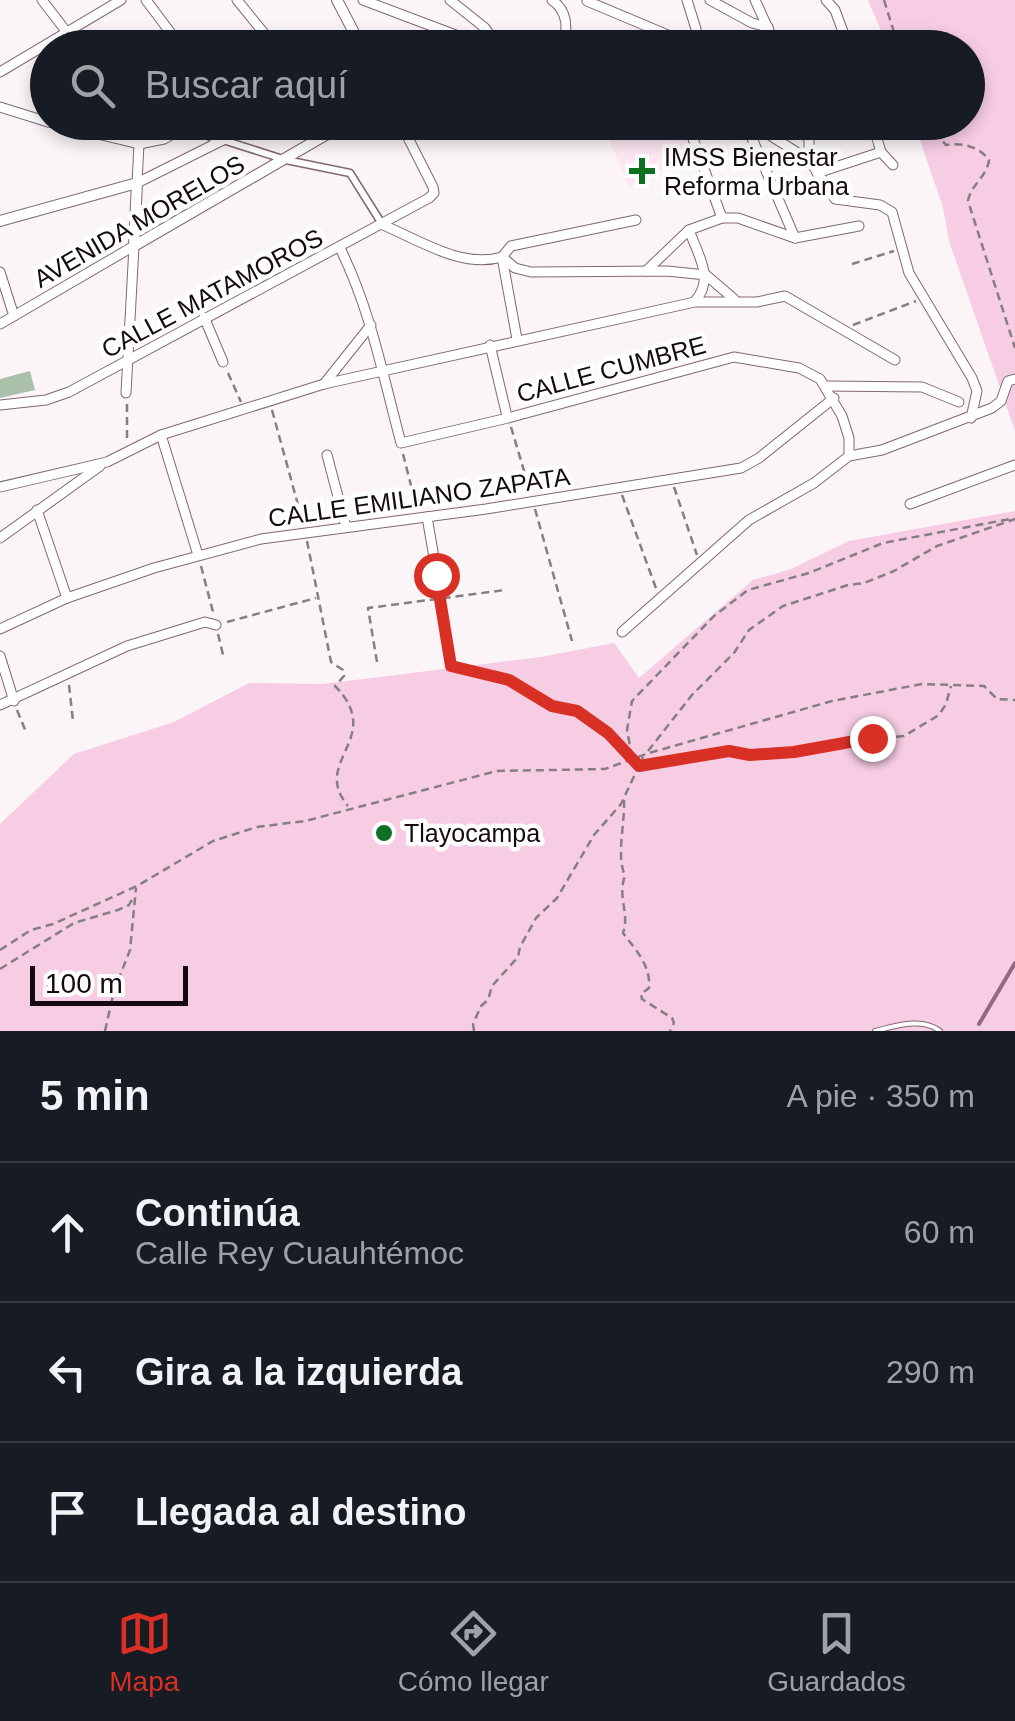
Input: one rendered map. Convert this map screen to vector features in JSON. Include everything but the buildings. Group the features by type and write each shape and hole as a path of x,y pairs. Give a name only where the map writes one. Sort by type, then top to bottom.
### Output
{"street":[{"path":"42,0 66,30"},
{"path":"73,30 122,0"},
{"path":"146,0 168,30"},
{"path":"237,0 261,30"},
{"path":"363,0 442,30"},
{"path":"450,0 487,30"},
{"path":"552,0 564,14 566,30"},
{"path":"688,0 694,14 694,30"},
{"path":"710,0 752,23 768,27"},
{"path":"755,0 769,30"},
{"path":"826,0 835,10 842,30"},
{"path":"587,1 654,30"},
{"path":"340,3 353,30"},
{"path":"0,72 30,55"},
{"path":"0,107 30,116"},
{"path":"122,140 138,144 159,140"},
{"path":"126,393 138,140"},
{"path":"0,221 137,184 224,140 286,160 350,173 383,225 458,257 488,261 502,258 511,246 636,220"},
{"name":"AVENIDA MORELOS","path":"0,324 317,140"},
{"name":"CALLE MATAMOROS","path":"0,404 46,400 128,362 204,317 383,225 434,193 409,140"},
{"path":"694,140 722,218"},
{"path":"754,140 794,238"},
{"path":"776,140 809,160 835,199 880,205 892,212 900,249 922,299 977,390 971,418"},
{"path":"809,140 809,160"},
{"path":"877,140 881,152 893,165"},
{"path":"817,173 881,152"},
{"path":"646,271 689,230 722,218 738,218 794,238 859,226"},
{"path":"689,230 706,275 736,301"},
{"path":"340,248 360,288 385,370 400,442"},
{"path":"502,258 515,268 532,272 706,275"},
{"path":"502,258 517,339"},
{"path":"0,272 14,316"},
{"path":"695,302 704,289 706,275"},
{"path":"0,538 106,462 160,435 324,384 695,302 757,302 785,296 895,360"},
{"path":"204,317 223,362"},
{"path":"324,384 371,325"},
{"path":"490,346 507,415"},
{"name":"CALLE CUMBRE","path":"400,442 734,357 799,368 827,386 922,388 959,402"},
{"path":"622,632 749,520 814,483 849,456 882,450 971,418 1001,402 1008,381 1015,378"},
{"path":"827,386 848,438 849,456"},
{"name":"CALLE EMILIANO ZAPATA","path":"0,629 67,598 198,555 305,531 534,502 751,464 834,398"},
{"path":"160,435 198,555"},
{"path":"327,455 346,527"},
{"path":"0,487 106,462"},
{"path":"910,504 1015,465"},
{"path":"37,510 67,598"},
{"path":"424,518 436,575"},
{"path":"0,705 161,634 206,622 216,625"},
{"path":"0,656 14,701"}],"lane":[{"path":"875,1031 918,1023 931,1024 940,1031"}],"path":[{"path":"884,0 893,30"},
{"path":"942,140 946,145 956,143 975,148 989,160 968,201 1015,348"},
{"path":"852,264 900,249"},
{"path":"842,329 922,299"},
{"path":"223,362 244,408"},
{"path":"126,393 128,452"},
{"path":"270,399 305,531 331,662 343,670 344,676 334,686 354,714 354,733 338,769 336,786 350,809"},
{"path":"507,415 572,641"},
{"path":"400,442 424,518"},
{"path":"672,480 699,563"},
{"path":"620,489 660,598"},
{"path":"474,1031 480,1006 488,1000 492,986 518,957 536,918 558,898 594,835 624,800 645,754 750,630 782,606 848,584 864,583 937,546 1015,519"},
{"path":"632,759 627,730 632,702 714,616 748,590 809,573 882,542 1015,519"},
{"path":"198,555 224,659"},
{"path":"436,575 451,666 509,680 552,706 577,711 596,722 639,766"},
{"path":"378,662 368,608 506,590"},
{"path":"216,625 317,598"},
{"path":"66,674 73,721"},
{"path":"0,950 31,930 137,886 213,841 256,827 306,821 498,771 605,769 832,701 922,684 984,686 998,699 1015,700"},
{"path":"639,766 729,751 768,754 904,736 939,715 951,685"},
{"path":"14,701 26,732"},
{"path":"624,800 620,861 625,876 622,885 627,919 623,933 642,956 650,980 642,999 672,1018 670,1031"},
{"path":"0,969 74,922 129,905 137,886"},
{"path":"105,1031 114,991 130,950 134,896"}],"shaded area":[{"path":"868,0 1015,0 1015,431 949,241 943,207 920,140 985,140 985,30 881,30"},
{"name":"IMSS Bienestar Reforma Urbana","path":"610,140 689,140 693,153 629,188"},
{"path":"1015,511 1015,1031 0,1031 0,824 74,754 174,722 249,683 323,684 541,657 614,643 639,678 753,580 791,569 849,541"}],"waterway":[{"path":"979,1024 1015,963"}],"place":[{"name":"IMSS Bienestar Reforma Urbana","path":"642,171"},
{"name":"Tlayocampa","path":"384,833"}],"route":[{"path":"436,575 451,666 509,680 552,706 577,711 596,722 639,766 729,751 750,755 794,752 872,738"}]}
